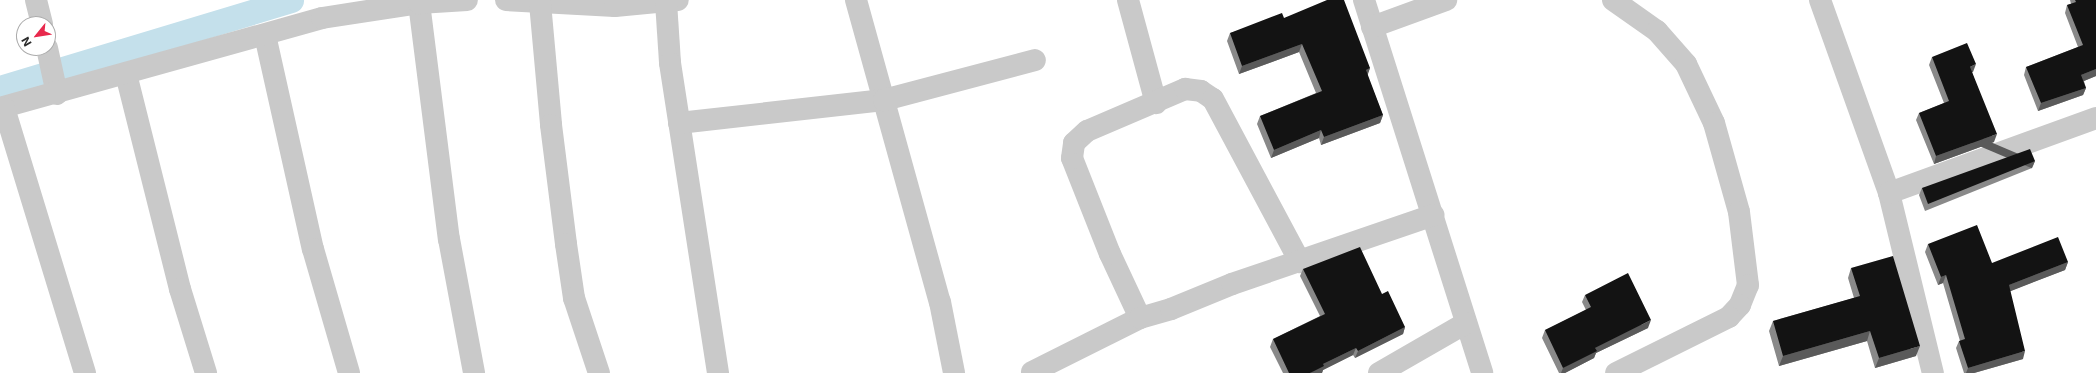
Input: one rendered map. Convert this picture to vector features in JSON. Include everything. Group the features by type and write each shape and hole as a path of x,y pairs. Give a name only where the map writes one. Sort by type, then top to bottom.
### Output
{"street":[{"path":"36,0 40,16"},
{"path":"85,373 2,108 52,69 126,74 322,18 418,3 467,0"},
{"path":"506,0 615,6 672,1 670,63 718,373"},
{"path":"856,0 940,302 954,373"},
{"path":"1128,0 1156,103"},
{"path":"1364,0 1434,215 1482,373"},
{"path":"1372,27 1446,0"},
{"path":"1613,0 1657,31 1686,64 1714,123 1739,212 1748,285 1740,305 1729,317 1616,373"},
{"path":"1820,0 1889,193 1934,373"},
{"path":"418,3 449,239 474,373"},
{"path":"540,3 551,125 574,298 599,373"},
{"path":"265,35 313,249 349,373"},
{"path":"679,123 884,100 1035,60"},
{"path":"126,74 180,290 206,373"},
{"path":"1140,318 1110,254 1072,158 1074,143 1087,131 1156,103 1185,89 1201,91 1213,99 1300,262"},
{"path":"1889,193 2096,118"},
{"path":"1032,372 1140,318 1171,309 1232,284 1434,215"},
{"path":"1379,373 1466,323"}],"building":[{"path":"1327,0 1344,0 1370,68 1366,70 1383,115 1324,137 1321,130 1274,150 1260,116 1322,91 1302,44 1242,66 1230,33 1282,13 1284,18"},
{"path":"2075,0 2096,0 2096,69 2081,75 2086,88 2041,103 2026,67 2083,45 2067,5 2076,2"},
{"path":"1967,43 1976,64 1970,67 1997,134 1936,156 1919,113 1949,101 1932,57"},
{"path":"2030,149 2035,161 1928,204 1922,188"},
{"path":"1977,225 1992,263 2058,237 2068,262 2009,285 2025,351 1968,368 1959,341 1965,339 1946,275 1941,277 1928,244"},
{"path":"1360,247 1382,294 1388,291 1405,327 1358,351 1356,348 1323,364 1324,366 1310,373 1289,373 1273,339 1325,314 1303,269"},
{"path":"1893,256 1920,346 1879,358 1870,331 1783,356 1773,321 1860,296 1851,268"},
{"path":"1628,273 1651,320 1595,348 1597,351 1563,368 1545,330 1591,307 1585,295"}],"waterway":[{"path":"0,88 291,0"}]}
